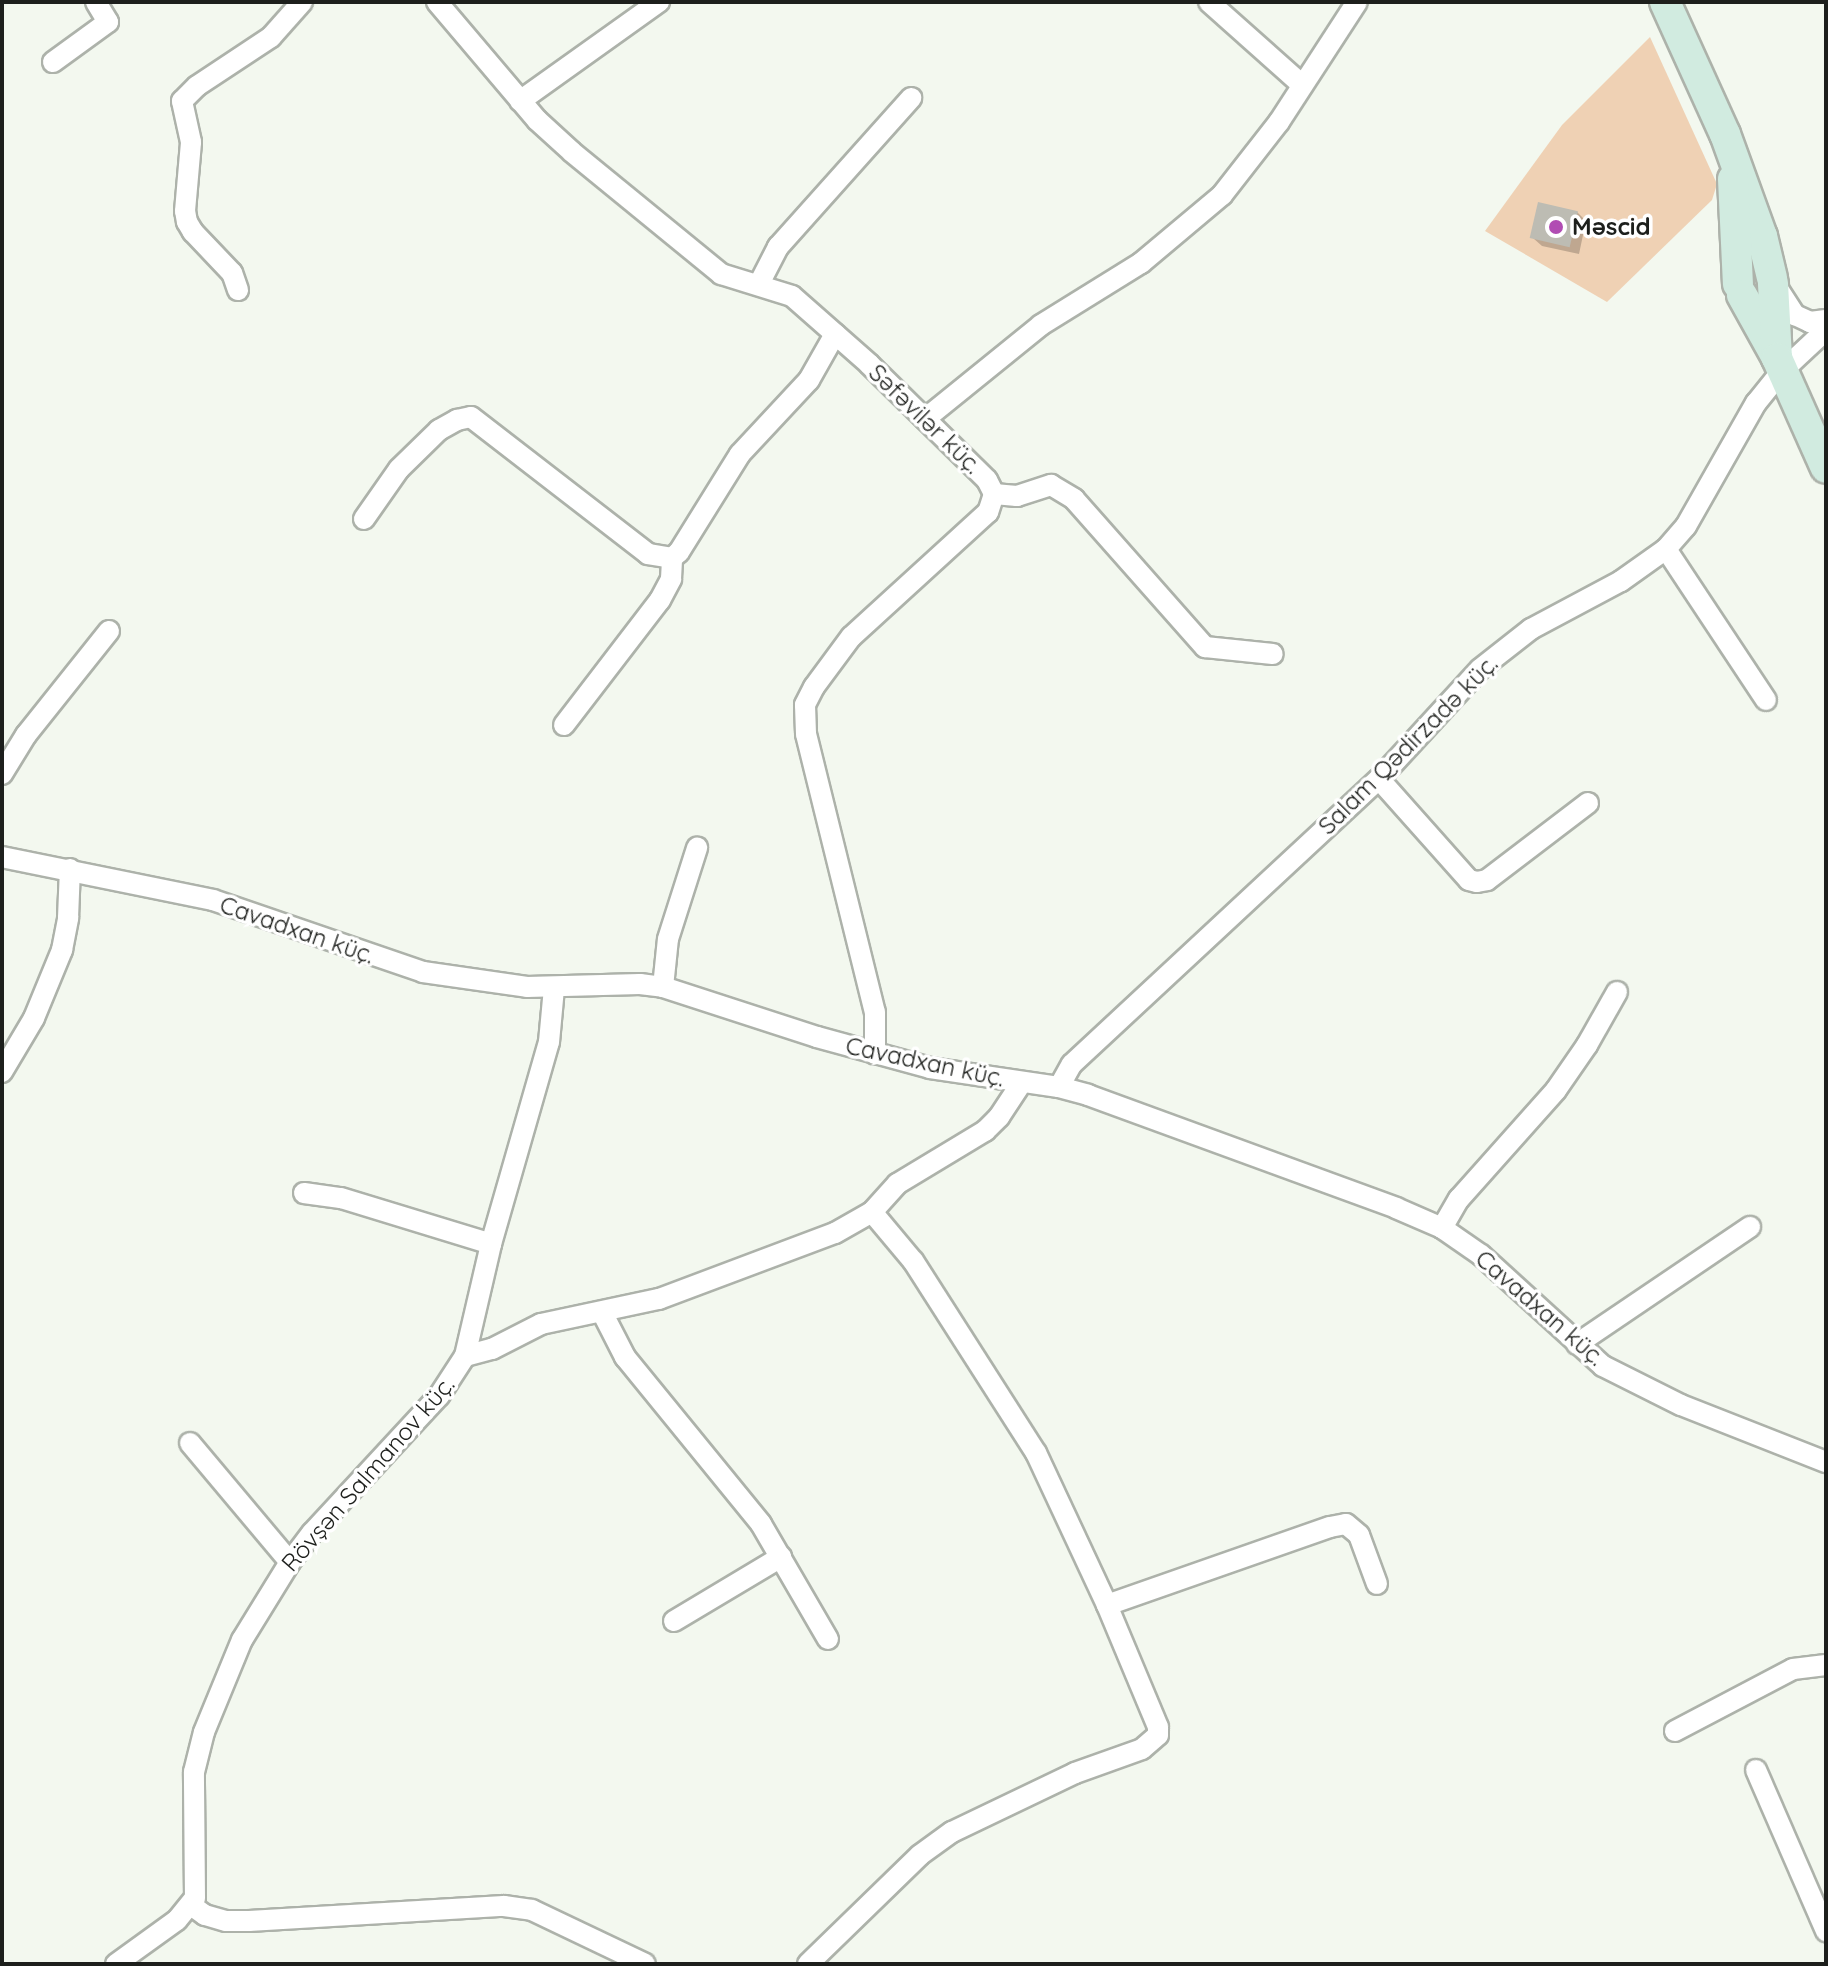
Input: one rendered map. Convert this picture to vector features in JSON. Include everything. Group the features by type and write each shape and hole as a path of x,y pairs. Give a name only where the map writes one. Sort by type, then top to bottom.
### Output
{"street":[{"path":"53,62 108,22 96,2"},
{"path":"238,290 232,273 187,222 185,211 191,142 182,101 197,86 271,37 302,2"},
{"name":"Səfəvilər küç.","path":"437,2 520,101 572,152 698,259 738,281 759,284 792,296 925,419 987,480 994,494 988,512 851,637 814,687 805,705 806,734 875,1012 875,1054"},
{"path":"520,101 659,2"},
{"path":"1209,2 1302,85"},
{"path":"925,419 1078,298 1141,263 1186,229 1222,195 1250,162 1357,2"},
{"path":"1665,2 1717,112 1762,236 1772,281 1779,365"},
{"path":"759,284 778,247 911,98"},
{"path":"1732,153 1740,290 1823,452"},
{"path":"1740,290 1741,274 1755,267 1765,270 1795,315 1810,322 1826,320"},
{"name":"Salam Qədirzadə küç.","path":"1059,1087 1072,1064 1379,779 1451,699 1505,649 1554,615 1621,581 1666,549 1686,526 1737,431 1779,365 1826,330"},
{"path":"564,725 660,600 671,579 672,558 679,552 740,454 809,380 835,334"},
{"path":"364,519 399,469 439,430 457,420 471,417 488,427 648,554 672,558"},
{"path":"994,494 1017,496 1051,485 1074,499 1205,647 1273,654"},
{"path":"1666,549 1766,700"},
{"path":"2,774 26,735 109,631"},
{"path":"1379,779 1469,880 1477,882 1487,880 1588,803"},
{"path":"663,987 668,939 697,848"},
{"name":"Cavadxan küç.","path":"2,857 70,869 260,914 398,966 554,988 640,984 663,987 875,1054 968,1076 1059,1087 1396,1208 1442,1228 1481,1255 1603,1366 1681,1405 1826,1462"},
{"path":"2,1072 34,1018 62,950 68,918 70,869"},
{"name":"Rövşən Salmanov küç.","path":"191,1905 197,1887 194,1772 204,1732 242,1640 290,1562 312,1533 439,1396 465,1356 491,1244 549,1042 554,988"},
{"path":"1442,1228 1459,1199 1556,1090 1617,992"},
{"path":"465,1356 492,1349 541,1324 672,1295 835,1233 872,1212 897,1184 985,1131 999,1117 1022,1082"},
{"path":"304,1193 341,1198 491,1244"},
{"path":"808,1964 920,1855 952,1832 1075,1773 1153,1742 1158,1727 1107,1605 1020,1425 913,1261 872,1212"},
{"path":"1577,1344 1750,1227"},
{"path":"602,1312 625,1357 761,1524 828,1639"},
{"path":"190,1443 290,1562"},
{"path":"1107,1605 1346,1524 1359,1535 1377,1584"},
{"path":"674,1621 781,1557"},
{"path":"1675,1731 1793,1669 1826,1665"},
{"path":"1756,1770 1826,1931"},
{"path":"116,1964 177,1920 191,1905 205,1915 226,1921 504,1906 532,1910 645,1964"}],"shaded area":[{"path":"1650,37 1717,184 1712,200 1607,302 1485,231 1562,125"}],"building":[{"path":"1538,202 1578,211 1570,247 1530,238"}],"place":[{"name":"Məscid","path":"1556,227"}]}
